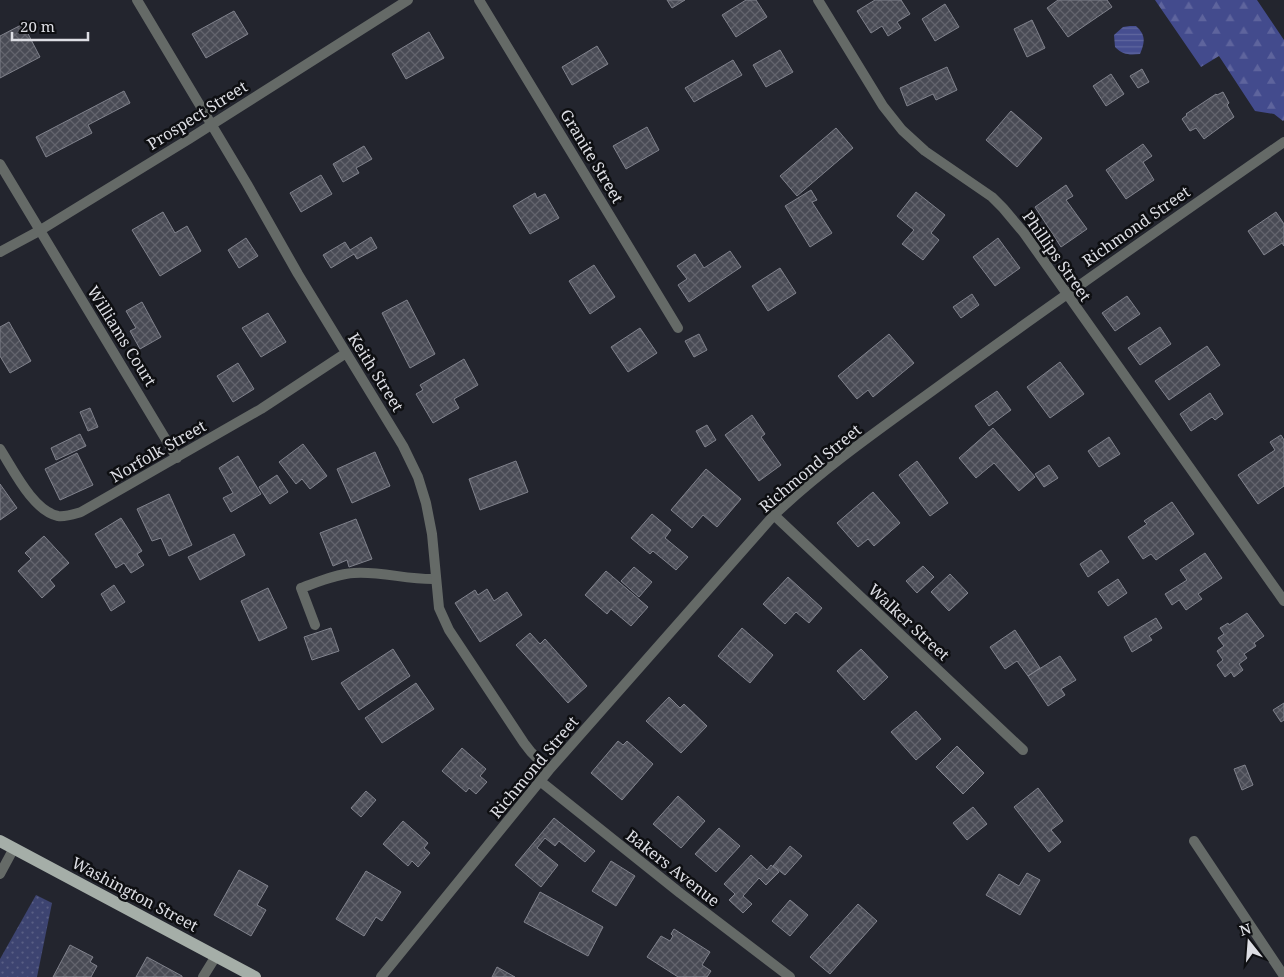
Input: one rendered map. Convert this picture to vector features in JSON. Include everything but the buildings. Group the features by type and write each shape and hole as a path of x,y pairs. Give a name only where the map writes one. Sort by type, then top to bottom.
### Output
{"main road":[{"name":"Washington Street","path":"0,841 255,977"}],"street":[{"name":"Keith Street","path":"137,0 346,353 396,432 418,477 430,518 439,608 449,630 524,744 549,770"},
{"name":"Prospect Street","path":"0,252 39,231 408,0"},
{"name":"Granite Street","path":"479,0 678,328"},
{"name":"Phillips Street","path":"818,0 883,106 902,130 925,151 979,188 1003,208 1024,233 1284,601"},
{"name":"Richmond Street","path":"381,977 549,770 774,515 832,465 1066,294 1284,142"},
{"name":"Williams Court","path":"0,164 177,458"},
{"name":"Norfolk Street","path":"0,449 36,503 44,510 60,516 70,515 91,508 177,458 260,409 346,353"},
{"name":"Walker Street","path":"774,515 1023,750"},
{"path":"315,625 301,588 329,578 353,573 379,574 420,580 436,579"},
{"name":"Bakers Avenue","path":"540,781 680,893 790,977"},
{"path":"1194,841 1284,976"},
{"path":"0,874 14,848"},
{"path":"203,977 216,956"}],"shaded area":[{"path":"1136,26 1143,36 1144,42 1140,54 1126,54 1115,47 1114,35 1123,27"},
{"path":"36,895 52,903 37,977 0,977 0,959"}],"green space":[{"path":"1155,0 1257,0 1284,40 1284,120 1274,114 1255,111 1219,56 1201,67"}]}
